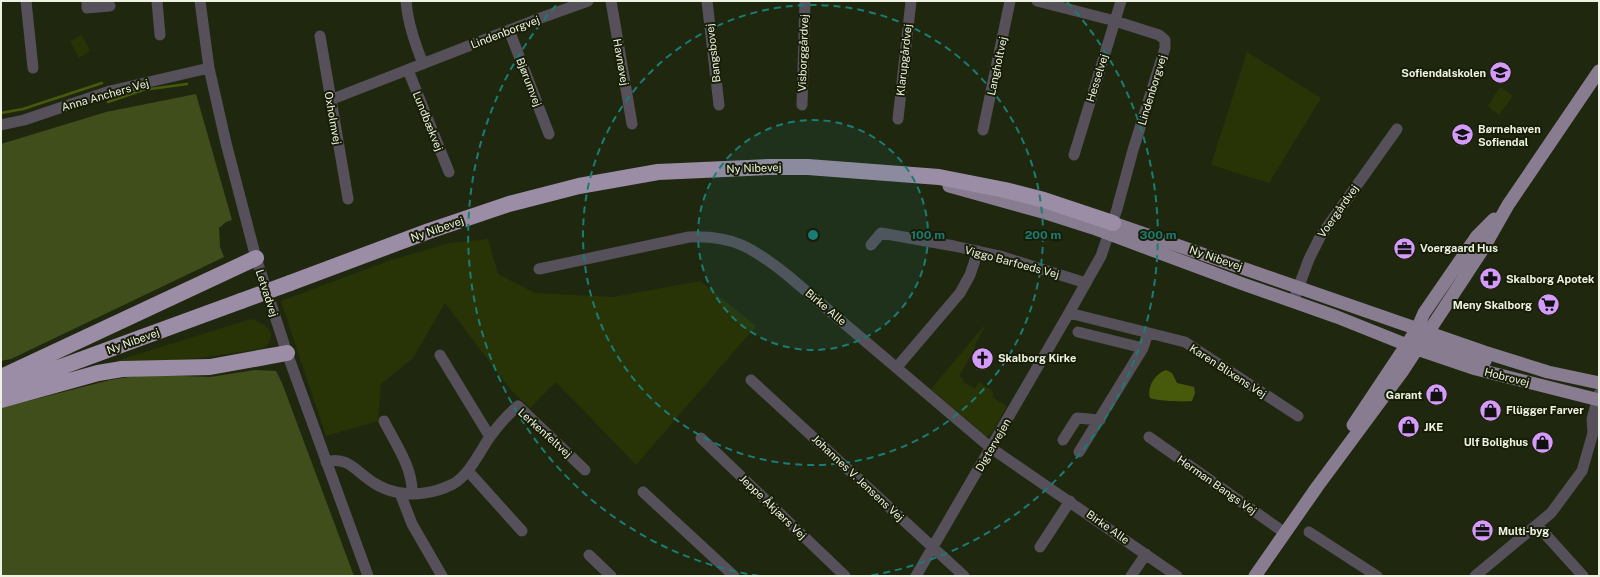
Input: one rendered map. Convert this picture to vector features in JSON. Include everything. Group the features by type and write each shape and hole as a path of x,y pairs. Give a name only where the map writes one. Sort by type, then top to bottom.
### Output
{"highway":[{"name":"Ny Nibevej","path":"1,389 429,231 509,204 586,185 658,172 769,167 836,168 939,176 985,185 1044,200 1111,228"},
{"name":"Ny Nibevej","path":"894,173 949,186"},
{"path":"1,377 256,258"},
{"path":"1,400 98,373 122,369 210,367 287,353"}],"main road":[{"path":"1317,487 1342,444 1482,249 1508,205 1599,71"},
{"name":"Ny Nibevej","path":"949,186 1046,213 1111,228 1298,288 1417,340"},
{"path":"1255,576 1317,487 1375,410 1393,376 1417,340 1424,313 1477,236 1508,205"},
{"name":"Ny Nibevej","path":"1111,228 1243,284 1337,317 1417,340"},
{"name":"Hobrovej","path":"1417,340 1599,383"},
{"name":"Hobrovej","path":"1417,340 1476,369 1599,397"}],"street":[{"path":"26,1 33,68"},
{"path":"87,1 87,8 110,6"},
{"path":"157,1 160,35"},
{"name":"Letvadvej","path":"200,1 210,68 226,143 256,258 287,353 368,576"},
{"path":"406,1 412,37 422,64"},
{"name":"Lindenborgvej","path":"330,100 509,30 588,1"},
{"name":"Havnøvej","path":"611,1 632,124"},
{"name":"Bangsbovej","path":"707,1 719,106"},
{"name":"Visborggårdvej","path":"802,105 805,1"},
{"name":"Klarupgårdvej","path":"898,119 911,1"},
{"name":"Langholtvej","path":"983,130 1010,1"},
{"name":"Lindenborgvej","path":"1037,1 1115,21 1159,35 1165,40 1165,48 1133,150 1111,228"},
{"name":"Hesselvej","path":"1074,155 1121,1"},
{"name":"Bjørumvej","path":"509,30 549,134"},
{"name":"Oxholmvej","path":"320,36 348,199"},
{"name":"Anna Anchers Vej","path":"1,125 24,120 110,91 210,68"},
{"name":"Lundbækvej","path":"408,70 449,172"},
{"name":"Voergårdvej","path":"1293,302 1309,259 1320,237 1397,129"},
{"name":"Digtervejen","path":"916,576 1069,314 1101,256 1111,228"},
{"name":"Viggo Barfoeds Vej","path":"871,245 881,233 1000,256 1086,283"},
{"name":"Birke Alle","path":"540,269 689,237 709,236 726,239 741,244 762,256 897,367 991,448 1177,576"},
{"path":"897,367 960,293 970,275 978,251"},
{"name":"Karen Blixens Vej","path":"1069,314 1184,342 1298,416"},
{"path":"1078,332 1144,348"},
{"path":"1079,452 1144,348 1148,333"},
{"path":"440,355 490,437"},
{"name":"Johannes V. Jensens Vej","path":"751,380 964,576"},
{"path":"1475,576 1551,513 1582,470 1596,428 1592,419 1599,397"},
{"name":"Lerkenfeltvej","path":"326,462 338,459 346,462 374,483 386,489 406,493 424,493 454,483 468,470 490,437 510,413 518,406 584,470"},
{"path":"1063,440 1077,418 1100,420"},
{"path":"384,421 407,466 411,482 406,493 412,524 442,576"},
{"name":"Herman Bangs Vej","path":"1149,437 1285,533"},
{"name":"Jeppe Åkjærs Vej","path":"700,438 845,576"},
{"path":"468,470 522,531"},
{"path":"643,492 734,576"},
{"path":"1040,547 1070,501"},
{"path":"1537,525 1583,576"},
{"path":"1309,532 1377,576"},
{"path":"1131,576 1146,554"},
{"path":"589,555 611,576"}],"shaded area":[{"path":"82,35 90,51 79,58 70,41"},
{"path":"1247,52 1321,98 1269,183 1211,165"},
{"path":"1500,87 1513,96 1499,115 1488,106"},
{"path":"196,94 232,220 226,222 219,228 220,247 224,257 11,359 1,361 1,144 106,112"},
{"path":"488,239 498,274 535,293 613,297 700,281 756,326 636,465 556,382 530,408 511,390 445,303 413,358 381,384 378,421 326,436 281,301 388,261 450,243"},
{"path":"251,319 266,326 271,333 269,342 265,348 200,358 125,363 116,361"},
{"path":"984,326 975,345 976,346 959,376 964,379 963,382 975,389 979,382 994,392 992,397 1005,405 1006,408 990,435 986,436 931,389"},
{"path":"255,370 276,371 282,383 354,576 1,576 1,408 110,380 129,377 155,375 210,377"},
{"path":"1166,370 1172,373 1177,383 1194,387 1195,393 1192,401 1171,401 1150,398 1150,389 1155,377"}],"waterway":[{"path":"1,113 23,109 102,83"},
{"path":"108,102 143,90 187,84"}],"place":[{"name":"Sofiendalskolen","path":"1501,73"},
{"name":"Børnehaven Sofiendal","path":"1463,135"},
{"name":"Voergaard Hus","path":"1404,248"},
{"name":"Skalborg Apotek","path":"1490,279"},
{"name":"Meny Skalborg","path":"1548,305"},
{"name":"Skalborg Kirke","path":"983,358"},
{"name":"Garant","path":"1437,395"},
{"name":"Flügger Farver","path":"1490,410"},
{"name":"JKE","path":"1409,427"},
{"name":"Ulf Bolighus","path":"1543,442"},
{"name":"Multi-byg","path":"1482,531"}]}
